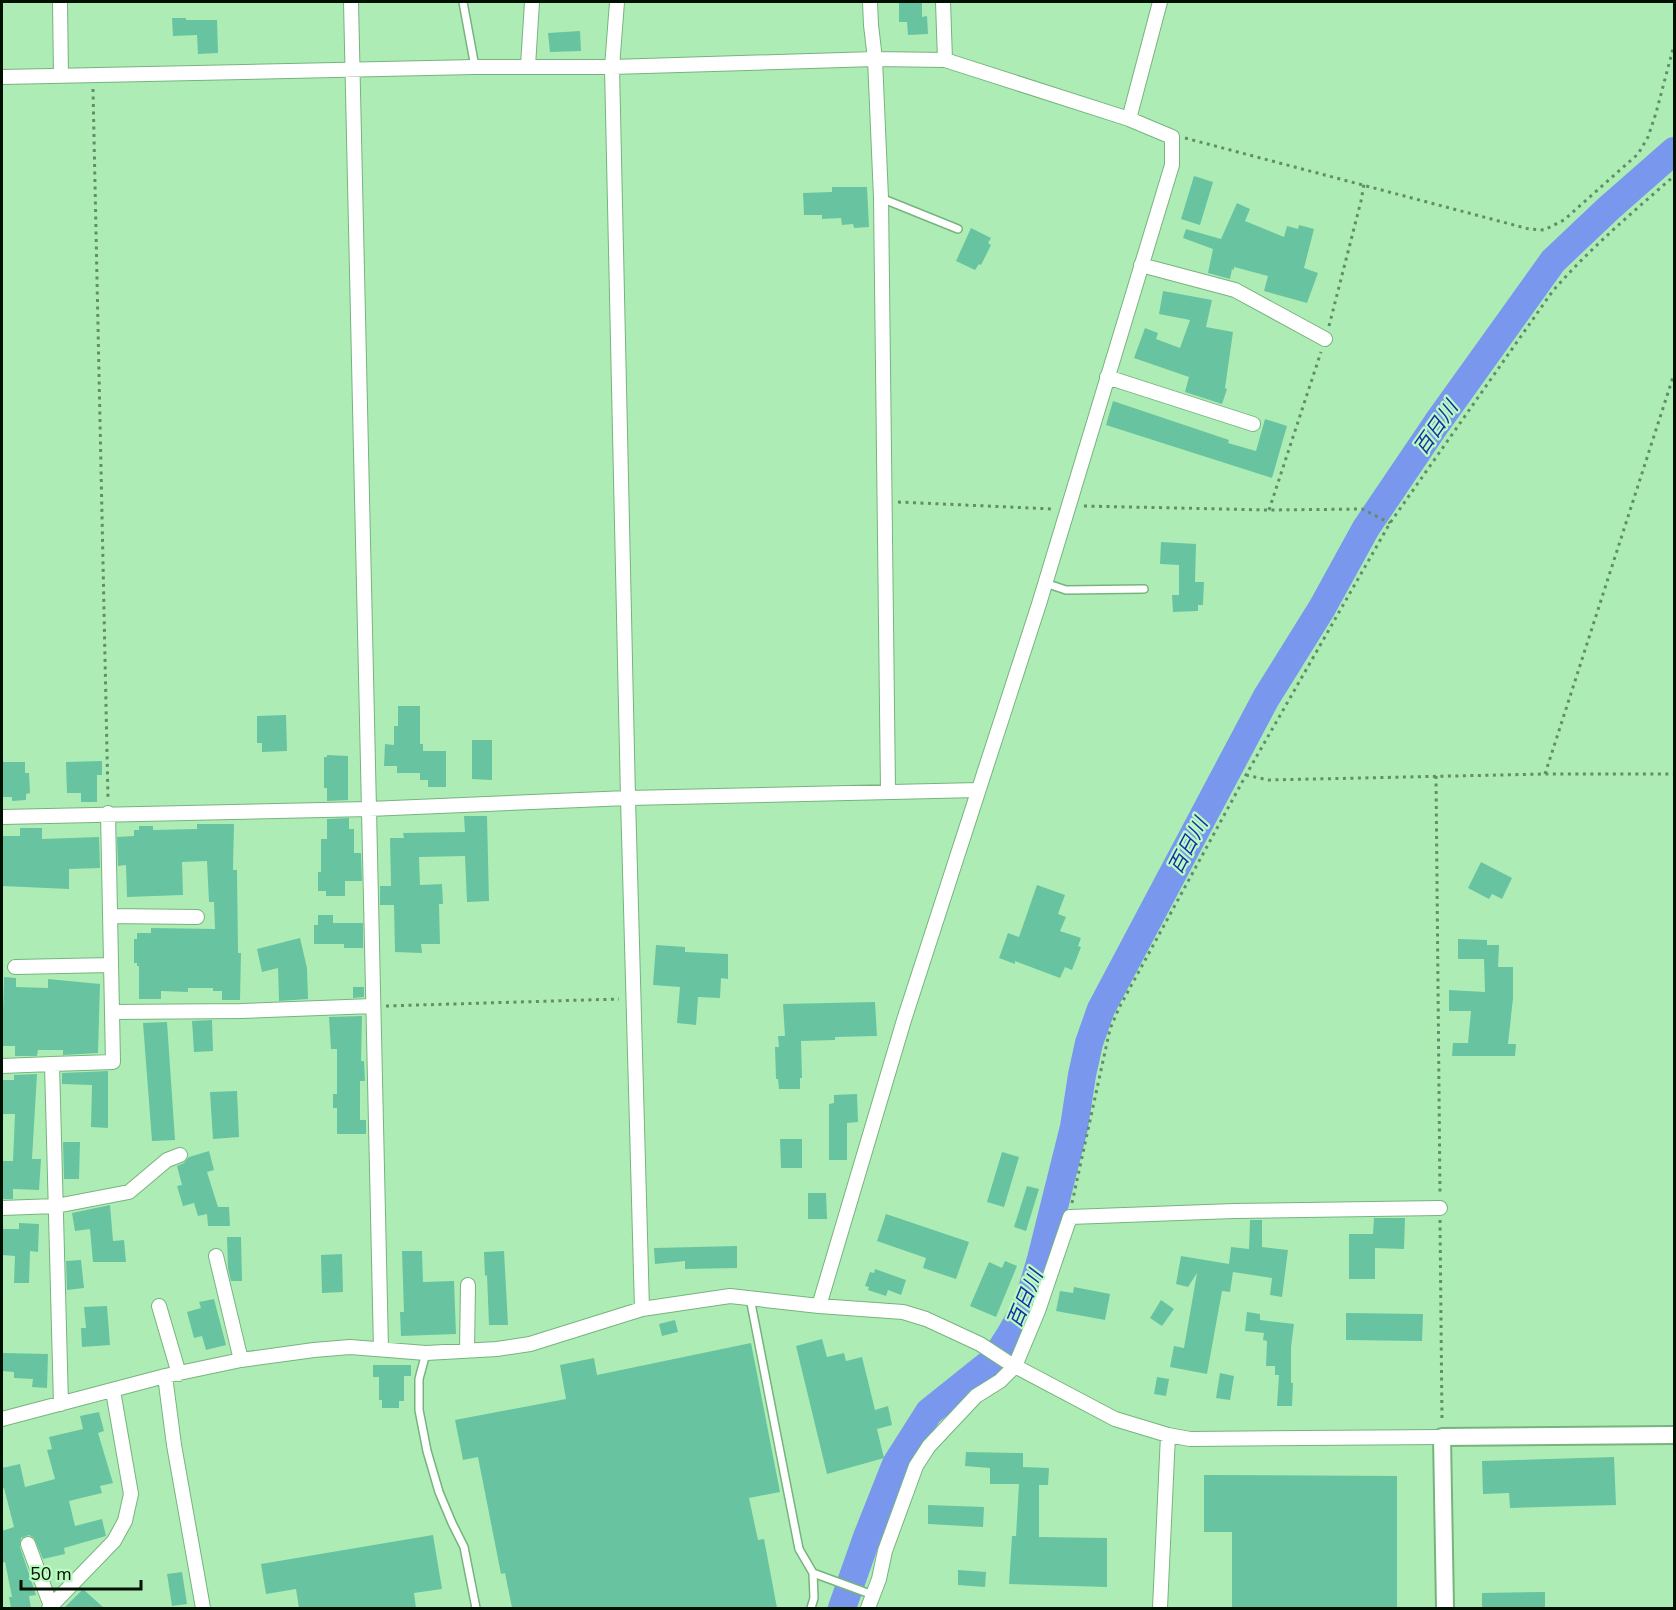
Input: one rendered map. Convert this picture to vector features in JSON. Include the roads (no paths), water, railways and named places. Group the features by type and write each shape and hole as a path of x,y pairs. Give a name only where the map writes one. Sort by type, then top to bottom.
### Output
{"street":[{"path":"60,2 61,75"},
{"path":"351,2 381,1349"},
{"path":"528,66 532,2"},
{"path":"617,2 612,67 642,1309"},
{"path":"870,2 875,58 881,198 888,790"},
{"path":"943,2 945,60"},
{"path":"1129,119 1160,2"},
{"path":"2,77 528,66 612,67 875,58 945,60 1129,119 1172,137 1172,165 1045,583 904,1020 819,1306"},
{"path":"1141,265 1235,290 1325,339"},
{"path":"1107,377 1253,424"},
{"path":"2,817 369,808 888,790 978,790"},
{"path":"2,1066 113,1062 108,813"},
{"path":"110,916 197,917"},
{"path":"15,967 111,965"},
{"path":"112,1012 242,1011 373,1006"},
{"path":"52,1064 61,1404"},
{"path":"2,1208 56,1206 129,1192 167,1160 180,1155"},
{"path":"870,1602 885,1551 916,1466 929,1446 976,1396 1000,1381 1012,1364 1038,1311 1070,1217 1234,1211 1440,1208"},
{"path":"216,1257 241,1360"},
{"path":"467,1351 468,1285"},
{"path":"2,1419 172,1375 241,1360 350,1347 426,1353 530,1344 642,1309 730,1296 903,1312 926,1319 980,1344 1012,1364 1115,1419 1168,1435 1191,1439 1674,1435"},
{"path":"159,1306 172,1375 174,1445 203,1608"},
{"path":"28,1544 50,1607 114,1541 125,1521 131,1494 113,1391"},
{"path":"1160,1608 1168,1435"},
{"path":"1442,1437 1445,1608"}],"lane":[{"path":"463,2 475,67"},
{"path":"881,198 958,229"},
{"path":"1045,583 1066,591 1144,589"},
{"path":"750,1298 795,1534 802,1556 813,1573 870,1602"},
{"path":"426,1353 418,1379 419,1410 427,1451 440,1492 464,1547 476,1608"},
{"path":"811,1608 814,1598 813,1573"}],"waterway":[{"name":"百日川","path":"842,1608 896,1464 929,1412 994,1360 1028,1303 1074,1127 1089,1043 1101,1009 1266,698 1322,608 1366,528 1437,423 1553,261 1674,151"}]}
